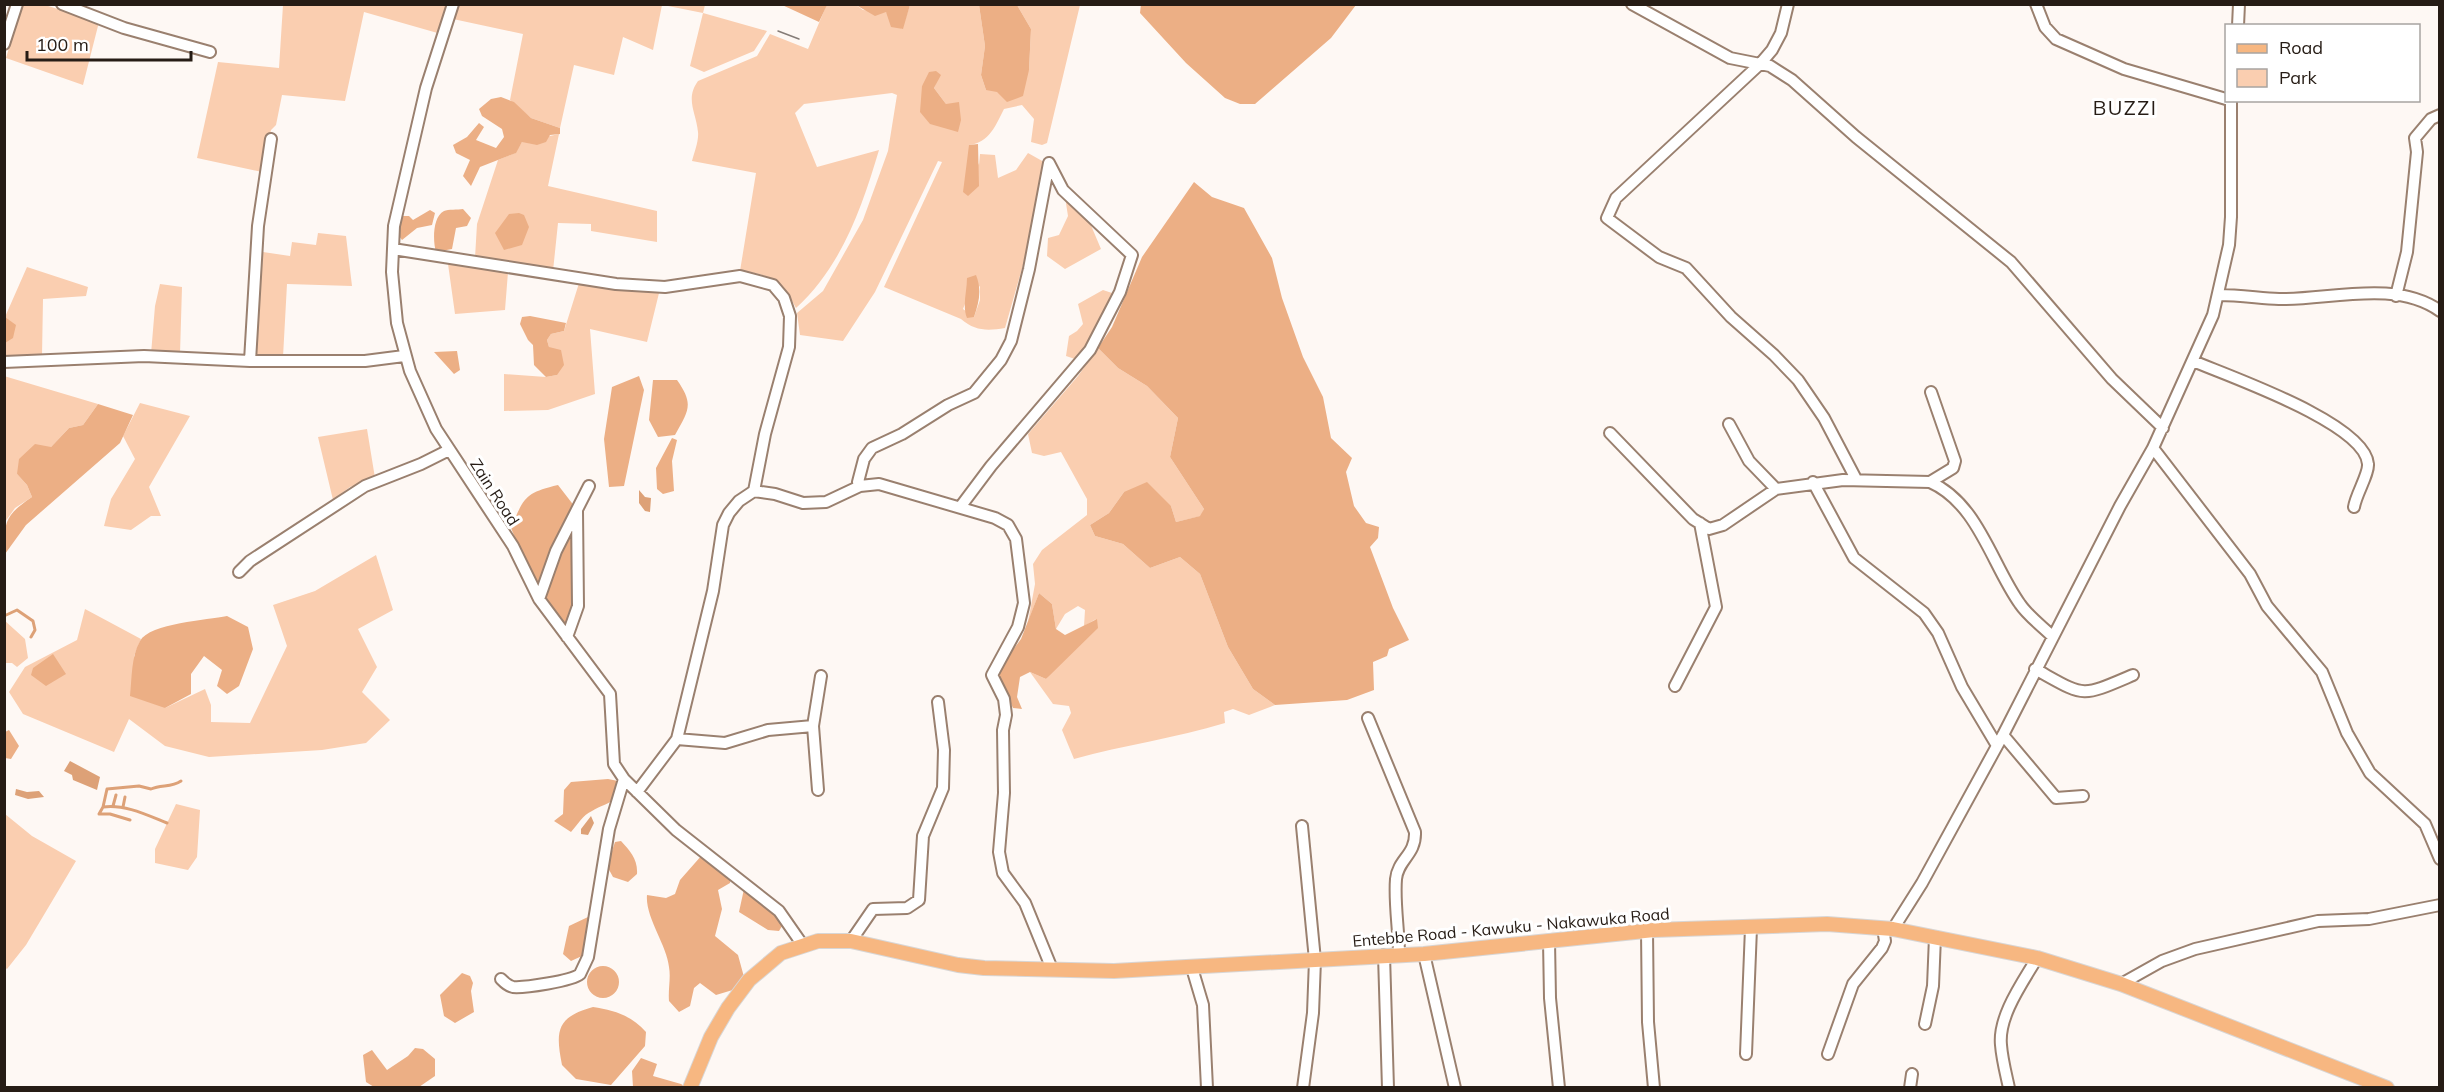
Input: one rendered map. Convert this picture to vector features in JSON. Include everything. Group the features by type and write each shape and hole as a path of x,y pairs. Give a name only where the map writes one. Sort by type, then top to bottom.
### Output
{"main road":[{"name":"Entebbe Road - Kawuku - Nakawuka Road","path":"690,1088 711,1037 728,1008 749,980 781,953 802,944 818,941 851,941 958,965 1052,969 1192,968 1424,954 1647,931 1827,924 1888,928 2037,958 2121,984 2387,1088"}],"street":[{"path":"4,44 17,4"},
{"path":"62,4 145,35 210,52"},
{"name":"Zain Road","path":"453,4 426,88 402,182 394,226 395,305 404,356 425,409 449,450 513,546 539,599 610,694 614,764 624,779 676,830 779,911 802,944"},
{"path":"1632,4 1730,58 1770,66 1792,80 1864,143 2011,262 2112,379 2163,428"},
{"path":"1788,4 1781,33 1772,50 1760,64 1616,198 1607,218 1659,257 1686,268 1731,317 1760,341 1798,380 1824,418 1856,479"},
{"path":"2036,4 2045,27 2056,39 2124,69 2225,99"},
{"path":"2238,24 2239,4"},
{"path":"1828,1054 1853,984 1882,948 1888,928 1922,882 2120,506 2153,448 2193,361 2218,296 2231,217 2231,102"},
{"path":"2396,296 2407,252 2417,152 2415,138 2431,119 2439,115"},
{"path":"249,361 258,226 271,139"},
{"path":"860,486 858,482 864,459 872,448 902,435 948,405 974,393 1001,360 1011,341 1029,269 1049,163 1063,190 1132,255 1108,318 1090,350 960,506"},
{"path":"393,249 616,284 665,287 740,276 773,285 784,298 790,316 789,347 765,434 754,491"},
{"path":"2218,296 2280,299 2396,296 2420,301 2439,311"},
{"path":"4,362 144,356 249,361 374,361 404,356"},
{"path":"2193,361 2277,394 2328,421 2358,445 2368,460 2368,470 2357,492 2354,507"},
{"path":"1930,482 1953,468 1955,461 1931,392"},
{"path":"1729,424 1749,461 1776,489"},
{"path":"1610,434 1700,523 1709,529 1723,525 1776,489 1813,482 1856,479 1930,482 1953,497 1972,521 2020,606 2053,637"},
{"path":"2153,448 2250,574 2278,620 2322,672 2347,732 2370,773 2425,824 2439,859"},
{"path":"239,572 250,561 365,486 421,464 449,450"},
{"path":"1813,482 1854,558 1924,613 1938,633 1962,687 1999,739 2056,798 2083,796"},
{"path":"637,792 677,739 708,614 723,525 739,501 754,491 774,494 803,503 834,500 860,486 879,484 960,506 1008,525 1016,539 1024,603 1018,627 992,675 1004,699 1006,715 1003,730 1004,793 999,852 1003,873 1011,888 1024,903 1052,969"},
{"path":"539,599 556,551 589,486"},
{"path":"567,637 578,606 578,511"},
{"path":"1676,686 1716,607 1700,523"},
{"path":"2036,669 2080,693 2091,693 2133,675"},
{"path":"818,790 813,726 821,676"},
{"path":"851,941 873,909 907,908 919,900 923,836 943,788 944,750 938,702"},
{"path":"1368,718 1415,832 1415,845 1401,864 1396,878 1399,955"},
{"path":"677,739 725,743 768,730 813,726"},
{"path":"501,979 506,985 518,987 565,981 580,974 588,957 609,829 624,779"},
{"path":"1302,826 1316,960 1313,1013 1303,1088"},
{"path":"2121,984 2162,961 2194,949 2318,921 2369,919 2439,905"},
{"path":"1746,1054 1751,928"},
{"path":"1647,931 1648,1013 1654,1088"},
{"path":"1925,1024 1933,986 1935,937"},
{"path":"1549,941 1550,998 1559,1088"},
{"path":"1424,954 1455,1088"},
{"path":"1384,956 1388,1088"},
{"path":"2009,1088 2000,1044 2002,1031 2018,993 2037,958"},
{"path":"1192,968 1203,1005 1207,1088"},
{"path":"1910,1088 1912,1074"}],"green space":[{"path":"827,4 856,5 863,10 886,12 902,29 910,5 979,5 985,46 981,75 986,90 1029,70 1031,29 1017,5 1080,5 1047,143 1042,145 1031,142 1034,119 1022,105 1004,109 987,137 976,144 969,145 979,165 980,154 995,155 998,178 1016,170 1028,153 1044,162 1023,265 1005,328 987,330 976,328 961,319 884,287 942,162 938,161 875,292 843,341 800,335 797,313 823,291 863,220 888,151 897,95 892,93 804,104 795,113 817,167 879,150 848,235 826,274 812,291 796,308 791,298 774,280 759,274 740,271 756,173 692,161 698,136 692,94 698,81 757,56 770,34 808,49","holes":["940,75 934,88 946,104 922,86","980,286 980,300 974,317 963,309 968,296"]},
{"path":"22,5 45,5 99,22 83,85 6,58"},
{"path":"283,5 449,5 441,34 364,12 345,101 282,95 276,125 271,130 262,172 197,158 218,62 279,68"},
{"path":"459,5 662,5 653,50 623,37 614,75 574,65 560,128 531,118 510,100 523,34 453,19"},
{"path":"663,5 705,5 703,13"},
{"path":"703,13 767,31 754,51 704,72 690,66"},
{"path":"559,134 548,186 657,211 657,242 591,231 591,224 558,223 553,271 475,258 477,224 498,160 515,153 522,142"},
{"path":"1065,197 1090,223 1101,249 1065,269 1047,256 1048,238 1059,235 1068,216"},
{"path":"318,233 346,236 352,286 287,284 283,357 255,359 263,252 290,256 292,242 316,245"},
{"path":"448,264 508,272 505,310 455,314"},
{"path":"27,267 88,287 86,296 43,299 42,356 5,358 5,317"},
{"path":"580,280 660,289 647,342 590,329 595,394 548,410 504,411 504,374 546,377 557,375 547,340 551,334 564,331"},
{"path":"160,284 182,287 180,354 151,354 155,306"},
{"path":"1103,290 1112,293 1093,336 1075,359 1066,356 1069,336 1083,324 1078,304"},
{"path":"1098,348 1118,368 1147,386 1178,418 1170,457 1204,509 1201,516 1176,522 1171,506 1124,492 1109,513 1090,525 1095,536 1123,544 1150,568 1180,557 1200,574 1228,647 1253,689 1275,705 1249,715 1233,709 1224,712 1225,723 1074,759 1062,730 1071,713 1069,706 1053,704 1030,672 1046,679 1096,619 1084,626 1085,610 1078,606 1065,614 1056,629 1052,604 1039,593 1028,622 1035,584 1033,564 1042,550 1087,515 1087,499 1061,452 1044,456 1032,453 1028,434 1078,376"},
{"path":"4,376 98,404 83,425 69,428 51,447 17,474 27,485 32,497 15,508 5,522"},
{"path":"140,403 190,416 149,487 161,516 151,516 131,530 104,526 111,499 135,459 123,436"},
{"path":"367,429 375,478 350,487 333,500 318,437"},
{"path":"376,555 393,610 358,629 377,667 362,692 390,720 366,743 322,750 209,757 165,746 129,719 114,752 23,714 9,692 25,667 77,640 85,609 141,639 134,656 165,708 205,689 211,705 211,722 250,723 287,646 273,605 315,591"},
{"path":"4,620 25,639 28,658 17,667 12,663 5,663"},
{"path":"176,804 200,810 197,857 188,870 155,863 155,849"},
{"path":"5,814 32,836 76,861 26,945 7,969 4,967"}],"shaded area":[{"path":"780,4 827,4 827,5 819,22"},
{"path":"1141,4 1356,5 1331,38 1255,104 1240,104 1225,98 1186,63 1140,13"},
{"path":"856,5 910,5 903,29 891,27 886,12 875,16"},
{"path":"979,5 1017,5 1031,29 1029,70 1023,96 1007,102 997,92 986,90 981,75 985,46"},
{"path":"936,71 941,75 934,88 946,104 959,102 961,120 958,132 930,124 920,112 922,86 929,72"},
{"path":"501,97 514,102 531,118 560,128 560,134 550,135 546,142 537,145 522,142 516,153 480,167 471,186 463,176 470,160 456,153 453,145 467,137 479,123 484,127 476,140 496,148 504,137 502,129 482,116 479,109 491,99"},
{"path":"978,144 979,186 968,196 963,192 969,145"},
{"path":"1194,182 1212,197 1244,208 1272,258 1282,298 1303,357 1323,397 1331,438 1352,458 1346,472 1354,506 1366,523 1379,527 1378,538 1370,547 1393,608 1409,640 1389,649 1387,656 1373,662 1374,690 1347,700 1275,705 1253,689 1228,647 1200,574 1180,557 1150,568 1123,544 1095,536 1090,525 1109,513 1124,492 1147,482 1171,506 1176,522 1200,516 1204,509 1170,457 1178,418 1147,386 1118,368 1098,348 1112,327 1142,257"},
{"path":"463,209 471,218 467,226 456,228 452,249 436,252 434,230 440,214 446,210"},
{"path":"430,210 435,213 432,225 417,228 402,240 396,232 401,216 409,216 413,220"},
{"path":"509,214 524,215 529,227 522,245 504,250 495,233"},
{"path":"976,275 979,286 978,301 974,317 967,318 965,303 967,278"},
{"path":"530,316 566,323 564,331 551,334 547,340 549,347 561,350 564,365 557,375 546,377 534,365 533,345 520,324 522,317"},
{"path":"5,317 16,325 13,338 5,343"},
{"path":"457,351 460,370 454,374 434,352"},
{"path":"639,376 644,390 624,486 609,487 604,439 612,387"},
{"path":"653,380 677,380 686,395 688,407 675,435 658,437 649,420"},
{"path":"98,404 133,415 120,443 26,525 5,554 5,534 8,521 16,509 32,497 27,485 17,474 19,459 35,444 51,447 69,428 83,425"},
{"path":"672,438 677,440 672,461 674,491 663,494 657,489 656,468"},
{"path":"558,485 575,507 567,524 579,544 577,597 567,624 560,627 535,587 511,528 519,509 527,498 539,491"},
{"path":"639,490 645,497 651,498 650,512 645,511 639,503"},
{"path":"1039,593 1052,604 1056,629 1065,635 1097,619 1098,628 1046,679 1030,672 1020,677 1017,697 1022,709 1013,708 998,678 1004,662 1021,639"},
{"path":"227,616 248,627 253,649 239,686 227,694 217,686 222,670 204,656 191,674 191,694 165,708 130,696 135,654 140,641 146,635 167,626"},
{"path":"53,654 66,674 46,686 31,675 33,668"},
{"path":"9,730 19,746 11,759 5,758 5,732"},
{"path":"70,761 100,777 97,790 73,780 72,775 64,771"},
{"path":"608,779 618,781 616,794 611,801 586,815 571,832 554,821 563,814 564,790 571,782"},
{"path":"16,789 27,792 39,791 44,797 28,799 15,795"},
{"path":"591,816 594,823 588,835 581,834 581,829"},
{"path":"621,841 636,864 637,874 628,882 613,877 607,866 615,842"},
{"path":"702,855 731,876 730,883 718,890 722,909 715,936 738,955 744,977 736,989 716,995 700,983 694,988 690,1006 679,1012 669,1001 670,975 667,958 649,912 647,895 666,898 675,894 680,880"},
{"path":"744,889 785,921 779,931 768,930 739,912"},
{"path":"588,917 591,922 582,956 571,961 563,954 569,926"},
{"path":"603,966 614,971 619,982 614,993 603,998 592,993 587,982 592,971"},
{"path":"462,973 470,976 473,983 471,991 474,1012 455,1023 444,1016 440,995"},
{"path":"593,1007 622,1015 635,1022 646,1032 645,1046 611,1085 576,1079 562,1065 559,1043 561,1027 572,1015"},
{"path":"415,1048 423,1049 435,1059 435,1076 419,1087 374,1087 366,1082 363,1055 372,1050 387,1070 408,1056"},
{"path":"641,1058 657,1064 653,1076 686,1087 633,1087 632,1071"}],"waterway":[{"path":"4,616 17,610 33,621 35,630 31,637"},
{"path":"103,807 107,789 139,786 151,789 181,781"},
{"path":"113,806 116,795"},
{"path":"123,807 125,797"},
{"path":"130,820 110,814 99,814 103,807 119,807 167,823"}],"tram line":[{"path":"778,31 799,39"}],"district":[{"name":"BUZZI","path":"2125,107"}]}
